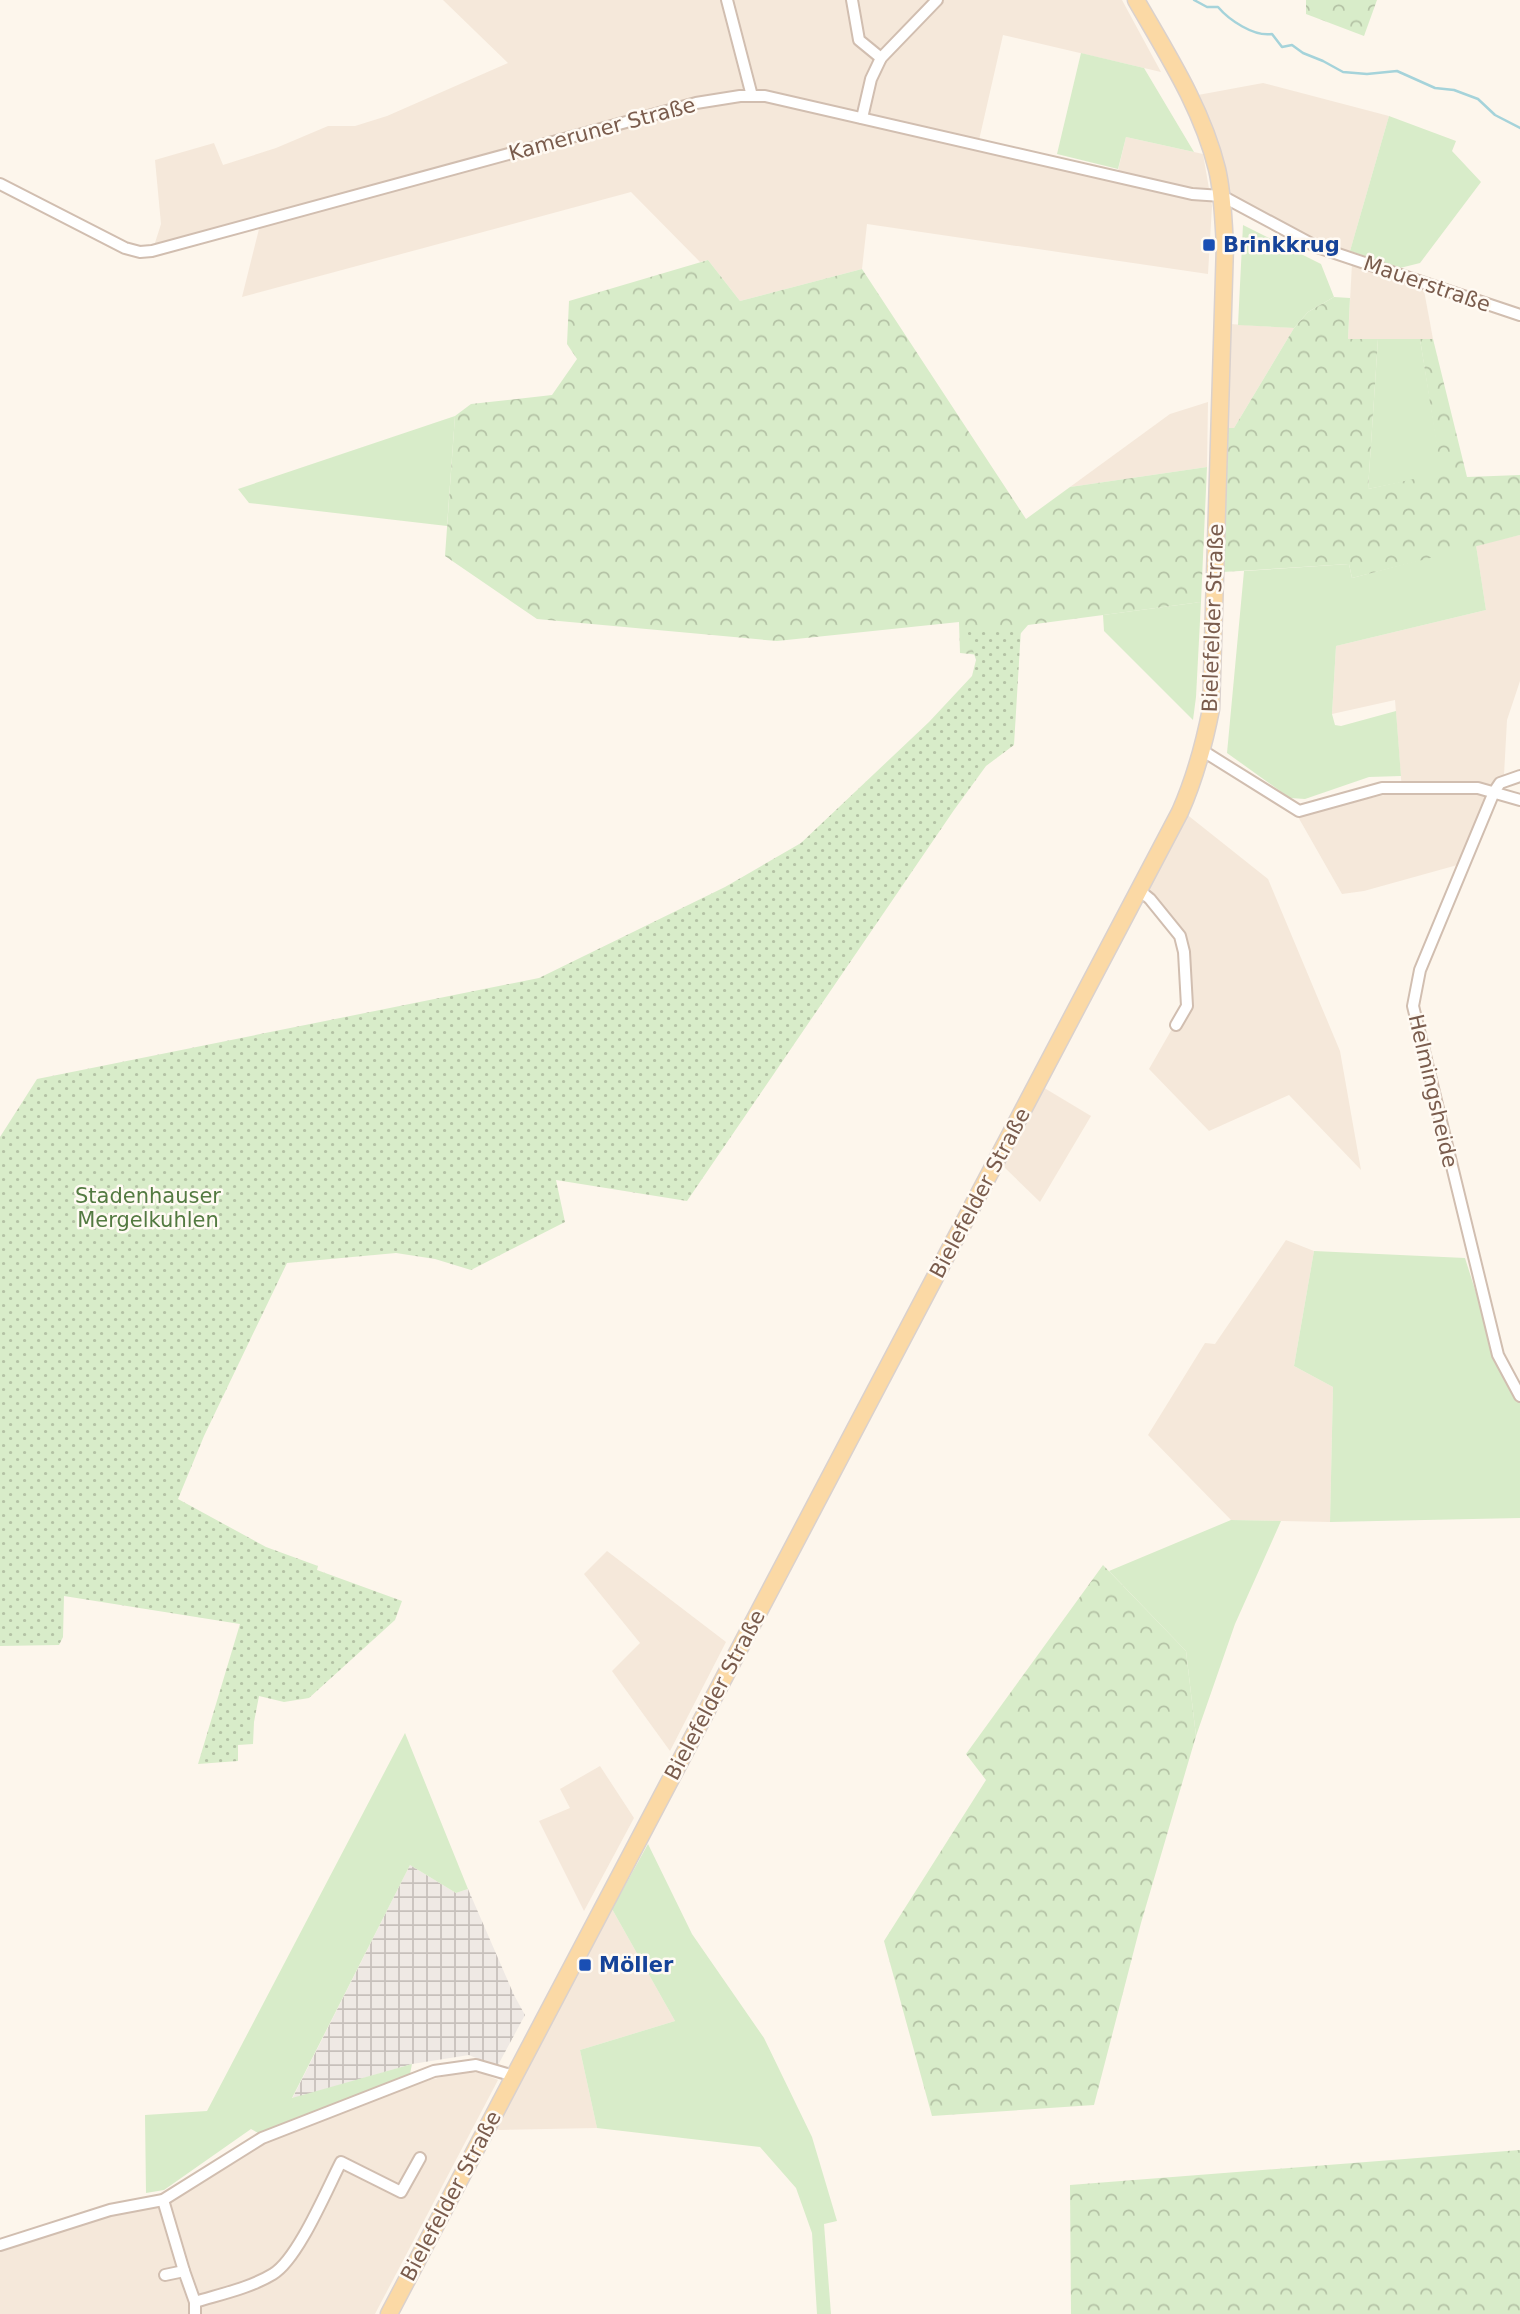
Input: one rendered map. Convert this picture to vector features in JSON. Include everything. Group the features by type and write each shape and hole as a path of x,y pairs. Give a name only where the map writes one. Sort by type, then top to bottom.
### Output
{"main road":[{"name":"Bielefelder Straße","path":"388,2314 1180,812 1203,751 1211,709 1225,244 1222,196 1212,150 1194,104 1136,0"}],"street":[{"path":"727,0 752,96"},
{"path":"852,0 859,40 881,58"},
{"path":"862,118 871,79 881,58 937,0"},
{"name":"Kameruner Straße","path":"0,184 125,248 140,252 152,251 696,103 765,96 1192,194 1222,196"},
{"name":"Mauerstraße","path":"1222,196 1317,247 1520,315"},
{"path":"1203,751 1299,811 1382,788 1478,788 1520,800"},
{"path":"1494,792 1500,783 1520,776"},
{"name":"Helmingsheide","path":"1494,792 1420,970 1413,1006 1498,1355 1520,1396"},
{"path":"1139,890 1150,899 1180,936 1184,952 1187,1006 1177,1025"},
{"path":"0,2245 110,2210 163,2200 262,2138 434,2071 476,2065 514,2076"},
{"path":"195,2301 239,2290 275,2273 296,2248 341,2162 401,2192 420,2158"},
{"path":"163,2200 195,2301 195,2314"},
{"path":"165,2275 184,2271"}],"shaded area":[{"path":"443,0 1122,0 1161,72 1003,35 977,149 1116,179 1126,137 1203,154 1212,206 1208,274 867,224 862,269 740,301 708,260 700,262 631,192 242,297 259,229 256,219 154,246 161,224 155,160 214,143 223,165 276,148 328,126 355,126 387,116 508,63"},
{"path":"1263,83 1389,116 1350,251 1322,244 1228,195 1222,160 1211,124 1198,95"},
{"path":"1352,263 1423,285 1433,339 1348,339"},
{"path":"1230,324 1294,328 1234,428 1227,428"},
{"path":"1208,402 1207,467 1070,487 1170,414"},
{"path":"1520,535 1520,681 1507,720 1504,775 1488,797 1461,864 1364,891 1342,894 1297,815 1402,791 1395,700 1332,714 1336,646 1486,610 1476,545"},
{"path":"1185,813 1268,879 1340,1051 1361,1170 1289,1095 1209,1131 1149,1069 1188,1001 1183,933 1145,890"},
{"path":"1041,1086 1091,1116 1040,1202 1002,1165"},
{"path":"1286,1240 1314,1251 1294,1366 1333,1387 1330,1522 1231,1520 1148,1435 1205,1343 1215,1344"},
{"path":"607,1551 726,1642 670,1751 612,1671 640,1643 584,1574"},
{"path":"600,1766 634,1818 584,1911 539,1821 570,1808 560,1789"},
{"path":"410,1865 456,1893 468,1889 525,2015 497,2067 469,2055 412,2064 292,2099"},
{"path":"612,1909 675,2021 580,2050 597,2128 495,2129"},
{"path":"467,2071 498,2080 375,2314 0,2314 0,2250 107,2216 160,2207 264,2141 421,2082"}],"green space":[{"path":"1306,0 1377,0 1364,36 1306,14"},
{"path":"1081,53 1144,68 1194,152 1126,137 1118,169 1057,154"},
{"path":"1389,116 1456,141 1452,151 1481,182 1420,263 1400,268 1350,251"},
{"path":"1243,225 1321,264 1334,297 1308,312 1294,328 1238,325"},
{"path":"708,260 740,301 862,269 1026,519 1070,487 1207,467 1201,602 1028,625 1000,657 960,653 959,622 777,641 537,619 445,556 455,416 471,404 552,395 577,359 567,344 569,301"},
{"path":"1334,297 1350,298 1348,339 1378,339 1368,489 1441,473 1420,339 1433,339 1467,477 1520,475 1520,535 1352,578 1349,564 1223,572 1227,428 1234,428 1294,328 1308,312"},
{"path":"1378,339 1420,339 1442,474 1368,489"},
{"path":"455,416 447,526 249,503 238,489"},
{"path":"1476,545 1486,610 1336,646 1332,714 1335,725 1341,726 1396,711 1401,776 1369,777 1305,799 1290,798 1227,753 1244,571 1349,564 1352,578"},
{"path":"1201,602 1193,720 1104,631 1103,615"},
{"name":"Stadenhauser Mergelkuhlen","path":"966,628 1021,629 1014,745 986,766 954,810 687,1201 556,1180 565,1222 471,1270 435,1259 396,1253 287,1263 204,1436 178,1499 266,1547 318,1566 317,1570 402,1601 395,1620 309,1698 284,1702 259,1696 253,1744 238,1745 238,1761 198,1764 240,1624 64,1596 63,1637 59,1645 0,1646 0,1137 37,1079 539,978 725,887 801,843 929,722 972,676 976,660"},
{"path":"1314,1251 1465,1258 1496,1356 1520,1401 1520,1518 1330,1522 1333,1387 1294,1366"},
{"path":"1231,1520 1281,1521 1235,1624 1196,1736 1186,1651 1109,1571"},
{"path":"1103,1565 1186,1651 1196,1736 1141,1923 1094,2105 932,2116 884,1941 986,1780 966,1754"},
{"path":"405,1733 468,1889 456,1893 410,1865 292,2098 412,2064 410,2074 262,2135 251,2129 164,2190 146,2193 145,2115 207,2111"},
{"path":"648,1844 692,1934 764,2038 812,2137 837,2221 824,2224 831,2314 817,2314 812,2233 796,2188 760,2147 597,2128 580,2050 675,2021 612,1909"},
{"path":"1520,2150 1520,2314 1071,2314 1070,2185"}],"waterway":[{"path":"1194,0 1207,7 1218,7 1242,27 1258,33 1272,34 1282,47 1292,45 1343,72 1367,74 1397,71 1435,88 1454,90 1478,99 1495,115 1520,128"}],"place":[{"name":"Brinkkrug","path":"1209,245"},
{"name":"Möller","path":"585,1965"}]}
